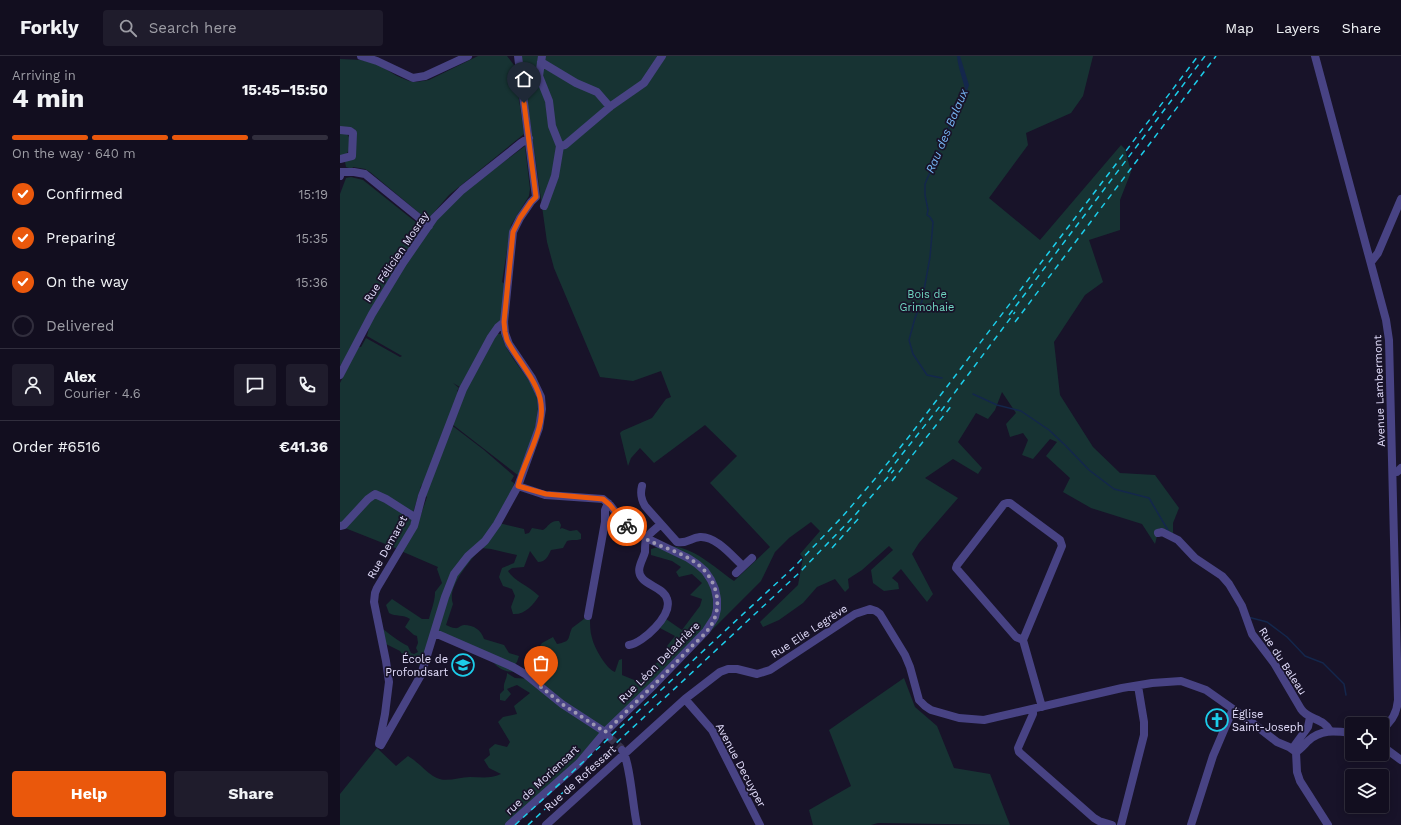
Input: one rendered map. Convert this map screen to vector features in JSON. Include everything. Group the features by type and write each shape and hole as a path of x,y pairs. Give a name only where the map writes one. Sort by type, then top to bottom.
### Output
{"street":[{"path":"366,57 413,78 424,76 468,56"},
{"path":"560,146 565,145 610,107 644,83 662,56"},
{"name":"Avenue Lambermont","path":"1315,56 1371,262 1386,320 1389,340 1398,700 1395,714 1389,723"},
{"path":"517,58 536,197 520,218 513,232 502,327 509,344 541,397 542,415 540,428 518,486 487,539 468,556 454,574 445,597 435,633 513,666 562,704 607,734"},
{"path":"544,206 555,176 560,146 552,126 549,101 539,76 541,59 576,83 597,92 610,107"},
{"path":"340,130 350,131 353,133 352,156 341,159 340,174 354,172 364,174 428,226"},
{"name":"Rue Félicien Mosray","path":"340,375 372,314 428,226 462,190 529,138"},
{"path":"1371,262 1378,253 1401,199"},
{"name":"Rue Demaret","path":"435,633 416,684 396,717 383,744 381,745 379,742 385,714 389,682 374,598 377,588 414,526 426,485 462,392 482,351 502,327"},
{"path":"1393,472 1397,472 1401,468"},
{"path":"518,486 539,493 600,498 608,503 588,616"},
{"path":"642,486 642,500 645,506 677,542 684,543 696,538 708,537 715,541 743,566"},
{"path":"340,526 344,525 368,499 375,494 386,499 416,518"},
{"name":"Rue Léon Deladrière","path":"607,734 706,631 715,617 717,609 715,589 705,571 688,558 632,531 608,503"},
{"path":"1023,640 1016,637 956,568 1004,504 1007,503 1010,503 1060,540 1062,546 1023,640 1042,707"},
{"path":"629,645 638,643 647,636 661,619 668,607 668,600 665,595 643,580 639,569 645,553 646,539 661,524"},
{"name":"Rue du Baleau","path":"1158,533 1162,532 1178,540 1195,558 1222,576 1229,584 1242,606 1252,634 1274,663 1301,709 1310,717 1322,721 1330,731"},
{"path":"736,573 752,558"},
{"name":"Rue Elie Legrève","path":"626,750 685,699 720,672 728,669 757,674 770,670 855,614 870,609 880,614 905,656 910,667 918,696 925,706 931,710 959,718 984,720 1061,703 1098,693 1173,681 1186,683 1206,690 1277,742 1294,750"},
{"path":"1122,825 1144,735 1138,686"},
{"name":"Avenue Decuyper","path":"685,699 712,730 760,825"},
{"path":"1033,709 1033,714 1018,750 1096,820 1112,825"},
{"path":"1191,825 1213,756 1233,709"},
{"path":"1310,717 1308,727 1294,750 1297,772 1300,781 1328,825"},
{"path":"1294,750 1318,734 1330,731 1345,732"},
{"name":"rue de Moriensart","path":"509,825 579,763 607,734"},
{"path":"626,750 637,825"},
{"name":"Rue de Rofessart","path":"546,825 626,750"},
{"path":"1389,751 1401,760"}],"green space":[{"path":"478,56 507,56 514,65 524,134 449,195 430,217 424,217 365,169 353,167 352,169 346,167 345,162 354,151 355,129 340,128 340,59 361,60 377,64 397,76 416,82 429,80"},
{"name":"Bois de Grimohaie","path":"521,56 1093,56 1083,96 1071,113 1026,133 1028,145 989,198 1040,240 1121,145 1125,149 1131,172 1120,200 1120,230 1089,240 1103,282 1085,295 1054,342 1060,395 1093,447 1120,473 1155,475 1179,508 1173,523 1173,534 1159,528 1155,544 1142,524 1091,508 1063,492 1070,478 1046,456 1057,442 1050,439 1033,459 1022,455 1028,440 1023,433 1010,437 1006,424 1016,413 1002,392 995,410 988,419 976,413 958,442 982,468 978,474 953,459 925,478 958,498 919,543 912,554 933,594 927,602 901,569 892,578 898,583 899,589 884,591 873,583 871,570 893,550 889,546 862,570 848,579 849,588 845,592 835,579 817,587 803,603 779,620 763,627 760,622 798,585 803,558 800,554 820,531 811,522 789,538 775,552 761,581 693,649 573,766 507,825 340,825 340,794 377,748 396,766 408,756 433,776 442,780 465,777 489,777 501,774 489,768 484,760 490,755 489,749 495,744 507,747 510,742 498,722 503,717 517,714 514,706 530,693 517,685 507,689 511,694 505,701 500,700 500,694 504,690 507,673 515,678 531,679 530,669 535,659 535,654 542,643 553,637 557,644 567,641 572,628 588,616 590,618 590,631 593,642 604,662 615,672 619,660 622,659 622,675 639,682 647,670 666,656 667,646 675,636 658,627 666,619 682,630 700,606 702,599 690,595 702,583 692,574 679,577 676,572 681,567 672,561 651,555 651,549 663,546 675,546 685,549 696,554 734,581 770,547 710,483 737,456 705,425 654,463 640,448 631,458 628,466 620,433 652,418 666,399 671,397 661,371 633,381 600,377 554,268 547,242"},
{"path":"340,133 347,134 350,139 348,152 340,156"},
{"path":"525,146 530,189 529,196 511,225 502,282 505,284 502,318 460,387 453,383 459,388 457,391 450,424 484,450 514,476 511,481 514,483 513,489 499,523 524,529 525,534 529,533 532,528 543,530 552,522 559,521 561,525 560,529 562,528 570,531 577,530 581,534 581,539 567,541 563,548 551,550 546,558 541,562 538,562 530,551 524,567 512,568 508,571 514,578 539,596 531,606 521,613 513,614 511,607 515,596 512,589 503,586 499,577 502,568 514,563 517,555 481,548 456,582 452,597 453,604 446,625 453,628 463,625 474,627 479,631 484,639 504,645 509,653 519,656 513,667 515,672 501,669 491,659 435,633 424,666 417,665 410,659 404,657 400,651 382,642 379,626 408,646 411,653 414,654 418,652 416,648 418,643 417,636 405,627 410,619 389,613 386,605 392,599 422,619 429,619 434,603 435,592 442,583 437,569 438,567 401,551 418,523 427,497 425,495 425,483 421,486 413,513 373,490 347,519 340,523 340,383 358,347 361,347 366,338 400,357 402,356 367,336 369,328 340,366 340,194 346,178 351,177 363,180 417,223 420,228 417,235 422,233 435,213"},
{"path":"496,334 501,334 507,348 532,385 536,395 538,407 537,419 531,443 519,476 452,424 464,392"},
{"path":"377,497 413,519 398,549 345,528 366,502"},
{"path":"904,678 915,707 937,726 954,768 990,774 1010,825 878,823 871,825 813,825 809,810 851,786 829,730"}],"water":[{"path":"957,56 960,56 969,85 966,94 959,66"}],"waterway":[{"name":"Rau des Balaux","path":"942,378 927,375 913,354 909,340 915,318 922,301 930,257 933,222 927,215 928,210 925,195 925,184 955,113 966,92"},
{"path":"973,394 997,405 1021,411 1049,430 1089,470 1114,489 1149,498 1169,532"},
{"path":"1248,617 1267,622 1287,637 1305,656 1323,663 1344,684 1346,695"}],"tunnel":[{"path":"609,737 622,749"}],"railway":[{"path":"515,825 794,567 842,517 911,434 1198,56"},
{"path":"1009,315 1205,56"},
{"path":"1015,322 1216,56"},
{"path":"941,411 1015,312"},
{"path":"888,472 941,405"},
{"path":"892,481 952,405"},
{"path":"528,825 799,573 856,514 894,470"},
{"path":"832,548 859,518"}],"way so far":[{"path":"541,687 562,704 605,732 667,672 711,625 717,609 717,599 715,589 705,571 688,558 646,539 632,531 627,526"}],"place":[{"name":"École de Profondsart","path":"463,665"},
{"name":"Église Saint-Joseph","path":"1217,720"}],"route":[{"path":"524,103 536,197 520,218 513,232 504,322 507,340 532,378 541,397 542,415 540,428 518,486 539,493 603,499 610,505 627,526"}]}
